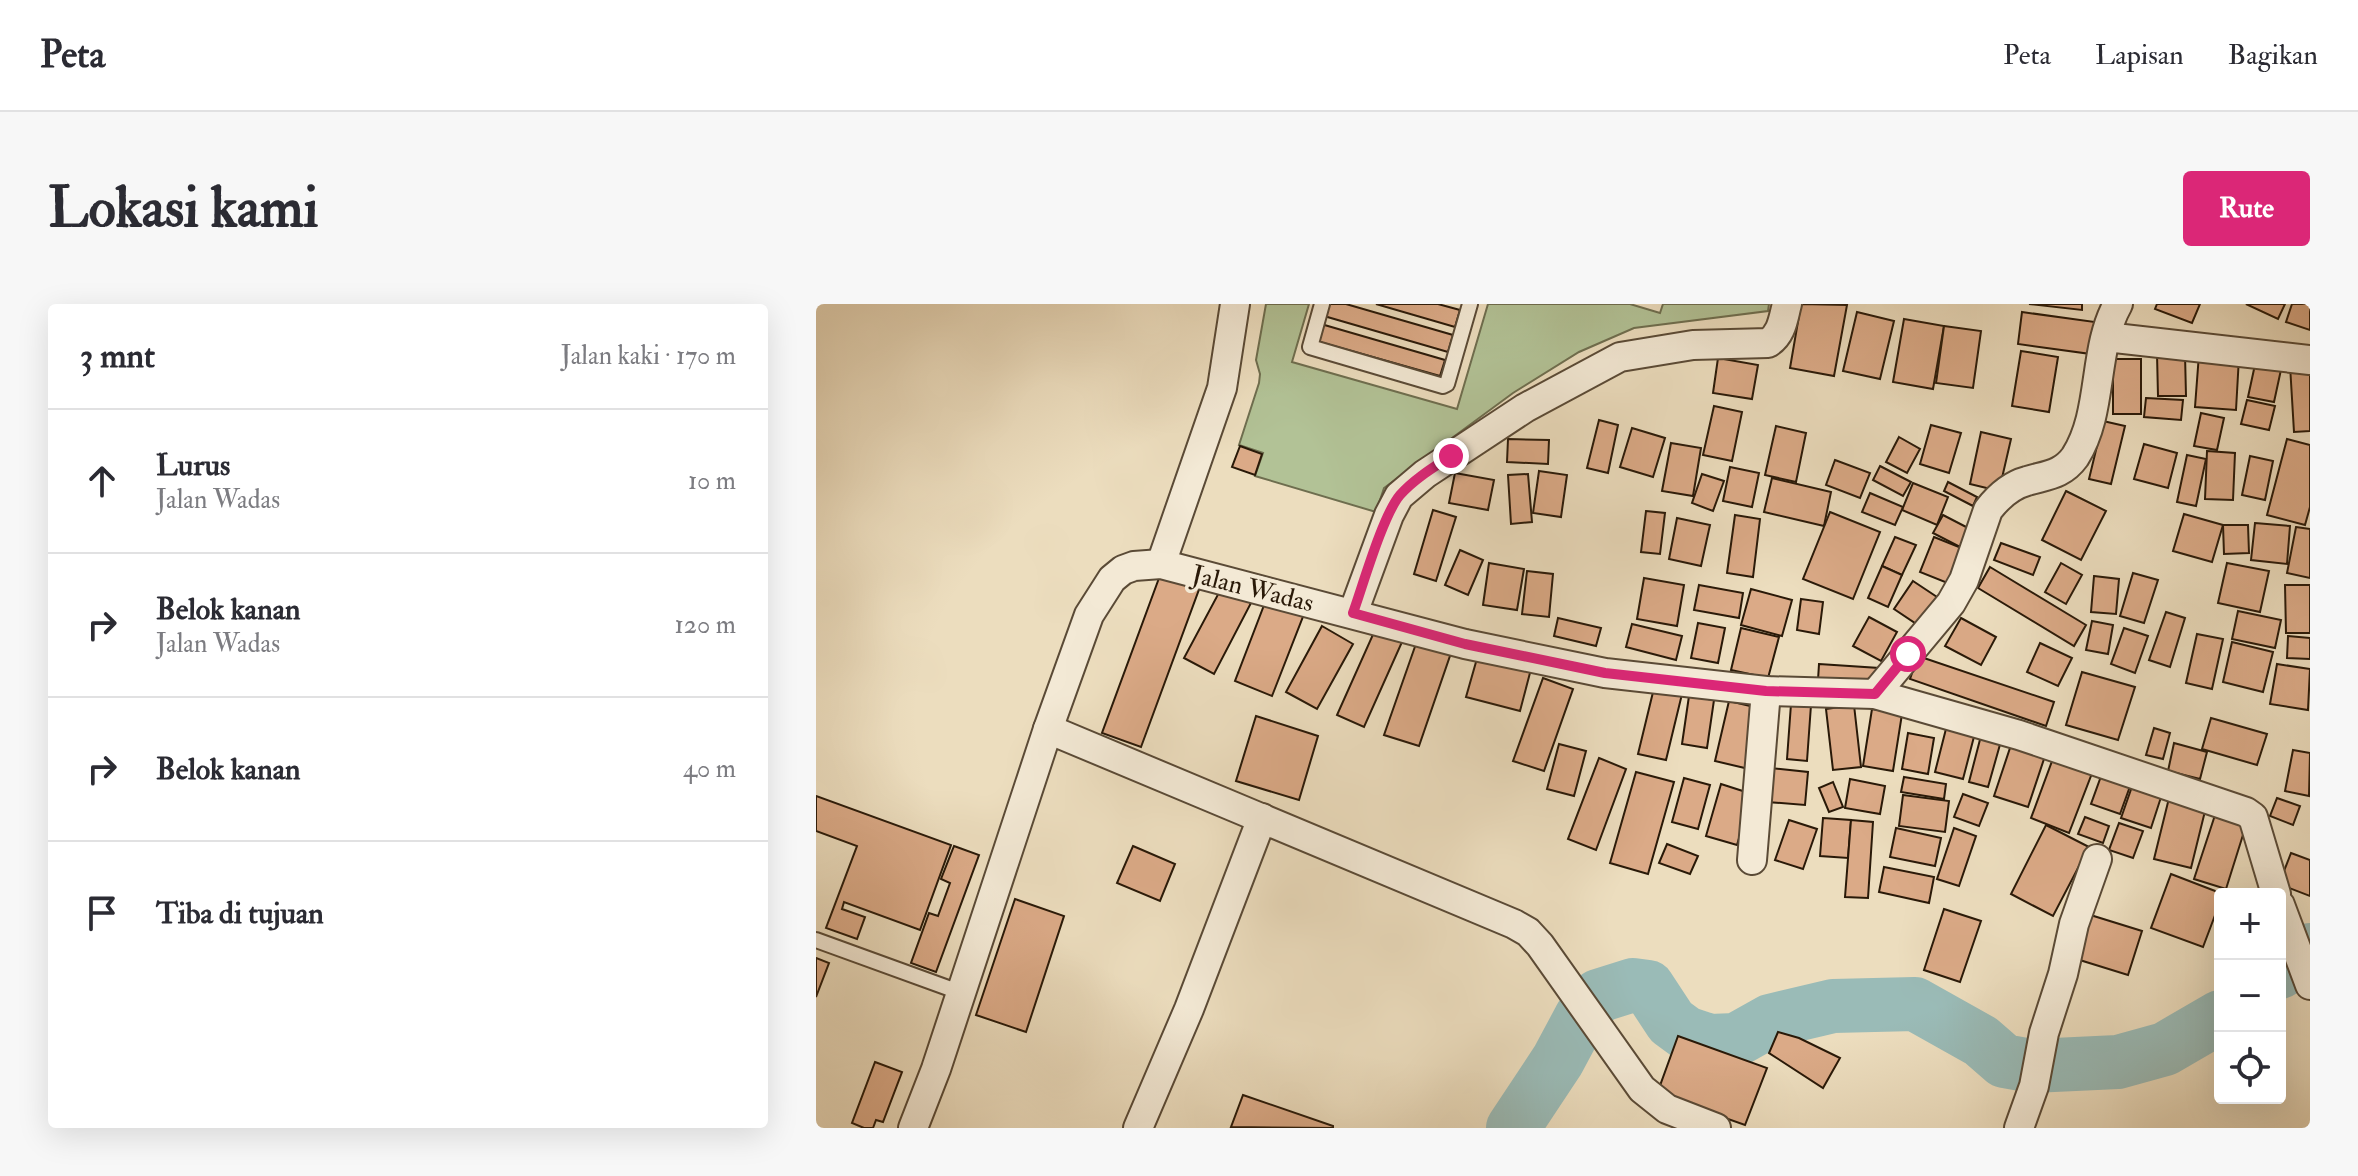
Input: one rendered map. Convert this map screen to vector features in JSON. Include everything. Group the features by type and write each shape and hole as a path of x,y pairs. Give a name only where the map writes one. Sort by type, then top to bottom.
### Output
{"street":[{"path":"1161,564 1222,388 1235,304"},
{"path":"1353,613 1389,515 1399,496 1425,474 1525,408 1620,357 1693,345 1768,343 1781,329 1787,304"},
{"path":"1875,694 1951,603 1964,580 1988,510 2012,487 2064,469 2075,456 2088,430 2110,318 2118,304"},
{"path":"2106,337 2310,360"},
{"name":"Jalan Wadas","path":"913,1128 936,1069 1048,729 1089,615 1112,579 1134,566 1161,564 1465,644 1605,673 1766,691 1875,694 2019,735 2246,812 2253,817 2274,888"},
{"path":"1752,860 1766,691"},
{"path":"1048,729 1528,932 1579,997 1642,1089 1667,1109 1716,1128"},
{"path":"1138,1128 1189,1009 1262,818"},
{"path":"2019,1128 2034,1086 2044,1033 2063,974 2074,924 2097,859"},
{"path":"2286,920 2308,979"}],"lane":[{"path":"1322,304 1311,348 1443,386 1447,384 1470,304"},
{"path":"816,940 962,993"}],"green space":[{"path":"1266,304 1309,304 1292,362 1457,409 1488,304 1630,304 1660,313 1663,304 1769,304 1768,311 1634,328 1579,352 1513,393 1384,488 1376,512 1255,476 1263,453 1239,445 1259,383 1256,360"}],"building":[{"path":"1327,304 1346,304 1453,335 1448,352 1324,316"},
{"path":"1376,304 1438,304 1460,310 1455,327"},
{"path":"1801,304 1847,305 1834,376 1790,368"},
{"path":"2029,304 2082,304 2082,310"},
{"path":"2157,304 2200,304 2192,323 2155,309"},
{"path":"2246,304 2285,304 2278,319"},
{"path":"2292,304 2310,304 2310,330 2286,322"},
{"path":"1857,312 1894,321 1880,379 1843,371"},
{"path":"2022,312 2095,322 2091,354 2018,344"},
{"path":"1904,319 1944,326 1933,389 1893,382"},
{"path":"1321,324 1445,360 1440,376 1316,341"},
{"path":"1944,326 1981,331 1973,388 1936,383"},
{"path":"2021,351 2058,357 2049,412 2012,406"},
{"path":"2157,354 2185,354 2186,396 2158,396"},
{"path":"2199,354 2239,357 2236,410 2195,407"},
{"path":"1718,358 1758,365 1752,399 1713,393"},
{"path":"2113,359 2141,359 2141,414 2113,414"},
{"path":"2256,360 2282,365 2274,402 2248,397"},
{"path":"2310,364 2310,431 2294,432 2290,365"},
{"path":"2146,398 2183,400 2181,420 2144,417"},
{"path":"2247,400 2275,406 2269,430 2241,424"},
{"path":"1714,406 1742,412 1732,461 1703,455"},
{"path":"2201,413 2224,418 2217,450 2194,446"},
{"path":"1599,420 1618,425 1608,473 1587,468"},
{"path":"2103,421 2125,426 2111,484 2089,479"},
{"path":"1931,425 1961,433 1949,473 1920,464"},
{"path":"1776,426 1806,433 1796,482 1765,475"},
{"path":"1632,428 1665,438 1653,477 1620,467"},
{"path":"1981,432 2011,439 1999,491 1970,484"},
{"path":"1899,437 1920,449 1907,473 1886,462"},
{"path":"1508,439 1549,440 1548,464 1507,462"},
{"path":"2287,439 2310,445 2310,507 2305,525 2267,515"},
{"path":"1671,443 1701,448 1693,496 1662,491"},
{"path":"2144,444 2177,453 2168,488 2134,479"},
{"path":"1240,446 1262,454 1255,475 1232,467"},
{"path":"2207,451 2235,453 2233,500 2205,499"},
{"path":"2187,455 2206,459 2196,506 2177,502"},
{"path":"2250,456 2273,461 2265,500 2242,495"},
{"path":"1835,460 1870,473 1860,498 1826,485"},
{"path":"1880,466 1911,482 1903,496 1873,480"},
{"path":"1730,467 1759,473 1752,507 1723,501"},
{"path":"1539,471 1567,475 1561,517 1533,513"},
{"path":"1455,473 1494,480 1488,510 1449,503"},
{"path":"1528,474 1532,522 1511,524 1508,475"},
{"path":"1702,474 1724,481 1713,511 1692,503"},
{"path":"1772,478 1831,492 1824,526 1764,512"},
{"path":"1948,482 1977,497 1973,506 1944,491"},
{"path":"1913,483 1948,497 1937,525 1902,510"},
{"path":"2066,491 2106,511 2081,560 2042,540"},
{"path":"1870,493 1903,507 1895,525 1862,512"},
{"path":"1433,510 1456,517 1436,581 1414,574"},
{"path":"1646,511 1665,513 1660,554 1641,552"},
{"path":"1830,512 1880,532 1853,599 1803,579"},
{"path":"2184,514 2223,525 2212,562 2173,551"},
{"path":"1735,515 1760,519 1753,577 1727,573"},
{"path":"1943,515 1972,530 1962,548 1933,533"},
{"path":"1677,518 1710,525 1701,566 1669,559"},
{"path":"2255,523 2290,526 2287,564 2251,560"},
{"path":"2223,525 2248,525 2249,553 2224,554"},
{"path":"2296,527 2310,529 2310,578 2287,573"},
{"path":"1895,537 1916,545 1902,575 1882,566"},
{"path":"1934,537 1969,551 1955,586 1920,572"},
{"path":"2001,543 2040,557 2033,575 1994,560"},
{"path":"1460,550 1483,560 1468,595 1445,585"},
{"path":"1489,563 1524,569 1517,610 1483,605"},
{"path":"2061,563 2082,575 2066,604 2045,592"},
{"path":"2227,563 2269,571 2260,612 2218,603"},
{"path":"1882,566 1902,575 1888,607 1868,598"},
{"path":"1990,567 2086,625 2074,646 1978,588"},
{"path":"1162,570 1201,584 1141,747 1102,733"},
{"path":"1527,571 1553,574 1549,617 1522,614"},
{"path":"2133,573 2158,580 2144,623 2120,616"},
{"path":"2094,576 2119,579 2116,614 2091,612"},
{"path":"1644,578 1684,585 1677,626 1637,619"},
{"path":"1913,581 1937,597 1918,625 1894,609"},
{"path":"1699,585 1743,593 1739,618 1694,610"},
{"path":"2285,585 2310,585 2310,633 2286,633"},
{"path":"1222,587 1251,603 1214,674 1184,658"},
{"path":"1751,589 1792,600 1782,636 1741,625"},
{"path":"1801,599 1823,602 1819,634 1797,630"},
{"path":"1266,600 1304,614 1272,696 1235,681"},
{"path":"2238,611 2281,620 2275,648 2232,639"},
{"path":"2166,612 2185,618 2170,667 2149,660"},
{"path":"1869,617 1897,632 1881,661 1853,646"},
{"path":"1558,618 1601,628 1596,646 1554,636"},
{"path":"1961,618 1996,637 1981,665 1945,646"},
{"path":"2092,621 2113,625 2108,654 2086,650"},
{"path":"1698,623 1725,628 1718,663 1691,658"},
{"path":"1632,624 1682,636 1676,660 1626,647"},
{"path":"1322,626 1353,644 1317,709 1286,692"},
{"path":"1741,628 1779,637 1768,678 1731,670"},
{"path":"2124,628 2148,636 2135,673 2111,664"},
{"path":"1375,630 1402,642 1364,727 1337,715"},
{"path":"2197,634 2223,639 2212,689 2186,683"},
{"path":"2288,636 2310,638 2310,659 2287,658"},
{"path":"1418,638 1452,650 1419,746 1384,735"},
{"path":"2232,642 2273,652 2263,692 2223,682"},
{"path":"2040,643 2072,658 2058,686 2027,672"},
{"path":"1478,655 1531,669 1520,711 1466,697"},
{"path":"1918,656 2054,702 2046,726 1910,679"},
{"path":"1819,664 1879,668 1878,683 1818,680"},
{"path":"2277,664 2310,669 2308,710 2270,704"},
{"path":"2082,672 2135,687 2118,740 2066,725"},
{"path":"1543,678 1573,689 1544,771 1513,761"},
{"path":"1654,688 1682,694 1666,760 1638,754"},
{"path":"1689,696 1714,700 1707,748 1682,744"},
{"path":"1729,701 1763,709 1749,769 1715,761"},
{"path":"1791,704 1811,705 1807,761 1787,759"},
{"path":"1854,705 1861,767 1833,770 1826,709"},
{"path":"1872,709 1902,714 1893,771 1863,766"},
{"path":"1256,716 1318,736 1299,800 1236,781"},
{"path":"2211,718 2267,734 2257,765 2202,749"},
{"path":"1948,721 1976,729 1963,779 1935,772"},
{"path":"1983,728 2003,734 1988,787 1969,782"},
{"path":"2154,728 2170,733 2163,759 2146,755"},
{"path":"1908,733 1934,738 1928,774 1902,769"},
{"path":"2013,739 2047,750 2028,807 1994,796"},
{"path":"2174,743 2207,752 2200,779 2168,771"},
{"path":"1559,744 1586,751 1574,796 1547,789"},
{"path":"2293,750 2310,753 2309,796 2285,791"},
{"path":"2055,753 2094,768 2069,833 2031,818"},
{"path":"1599,758 1626,769 1596,850 1568,839"},
{"path":"1770,768 1808,772 1805,805 1767,802"},
{"path":"2104,768 2133,778 2120,814 2091,804"},
{"path":"1636,772 1674,782 1648,874 1610,863"},
{"path":"1904,777 1946,784 1944,799 1901,792"},
{"path":"1684,778 1710,785 1698,829 1672,822"},
{"path":"2135,778 2164,788 2151,828 2121,818"},
{"path":"1850,779 1885,786 1880,814 1845,808"},
{"path":"1833,782 1843,807 1829,812 1819,788"},
{"path":"1721,784 1752,794 1737,845 1706,836"},
{"path":"1963,794 1988,803 1979,826 1954,817"},
{"path":"2170,794 2207,803 2191,868 2154,859"},
{"path":"1903,795 1949,801 1945,832 1899,826"},
{"path":"816,796 951,845 920,930 844,902 842,909 865,917 857,939 826,928 857,846 816,831"},
{"path":"2277,798 2300,806 2293,825 2270,816"},
{"path":"2217,809 2248,819 2226,888 2194,879"},
{"path":"2085,817 2109,826 2103,843 2078,834"},
{"path":"1823,818 1851,820 1848,858 1820,856"},
{"path":"1789,820 1817,829 1803,869 1775,860"},
{"path":"1851,820 1873,822 1868,898 1845,897"},
{"path":"2119,823 2143,831 2133,858 2109,850"},
{"path":"2046,825 2089,847 2053,916 2011,894"},
{"path":"1896,828 1941,838 1935,866 1890,857"},
{"path":"1954,828 1976,836 1959,886 1937,879"},
{"path":"1667,844 1698,856 1690,874 1659,863"},
{"path":"954,846 979,855 936,972 911,963 929,913 938,916 950,883 941,879"},
{"path":"1133,846 1175,864 1160,901 1117,883"},
{"path":"2291,853 2310,860 2310,896 2279,884"},
{"path":"1884,867 1934,877 1929,903 1879,892"},
{"path":"2171,874 2214,891 2214,918 2203,947 2151,928"},
{"path":"1015,899 1064,916 1026,1032 976,1015"},
{"path":"1944,909 1981,921 1960,982 1924,970"},
{"path":"2084,913 2142,931 2128,975 2070,957"},
{"path":"816,958 829,963 816,997"},
{"path":"1778,1032 1799,1038 1840,1058 1823,1088 1769,1053"},
{"path":"1678,1036 1767,1068 1745,1125 1657,1094"},
{"path":"875,1062 902,1072 883,1122 876,1120 873,1128 864,1128 852,1123"},
{"path":"1243,1095 1333,1126 1333,1128 1231,1127"}],"waterway":[{"path":"2286,968 2310,950"},
{"path":"1513,1128 1558,1060 1581,1017 1598,996 1633,985 1648,987 1671,1022 1686,1033 1710,1041 1736,1040 1770,1021 1833,1006 1915,1004 1981,1041 2004,1061 2032,1066 2118,1062 2165,1049 2214,1020"}],"route":[{"path":"1451,456 1399,496 1353,613 1465,644 1605,673 1766,691 1875,694 1908,654"}]}
